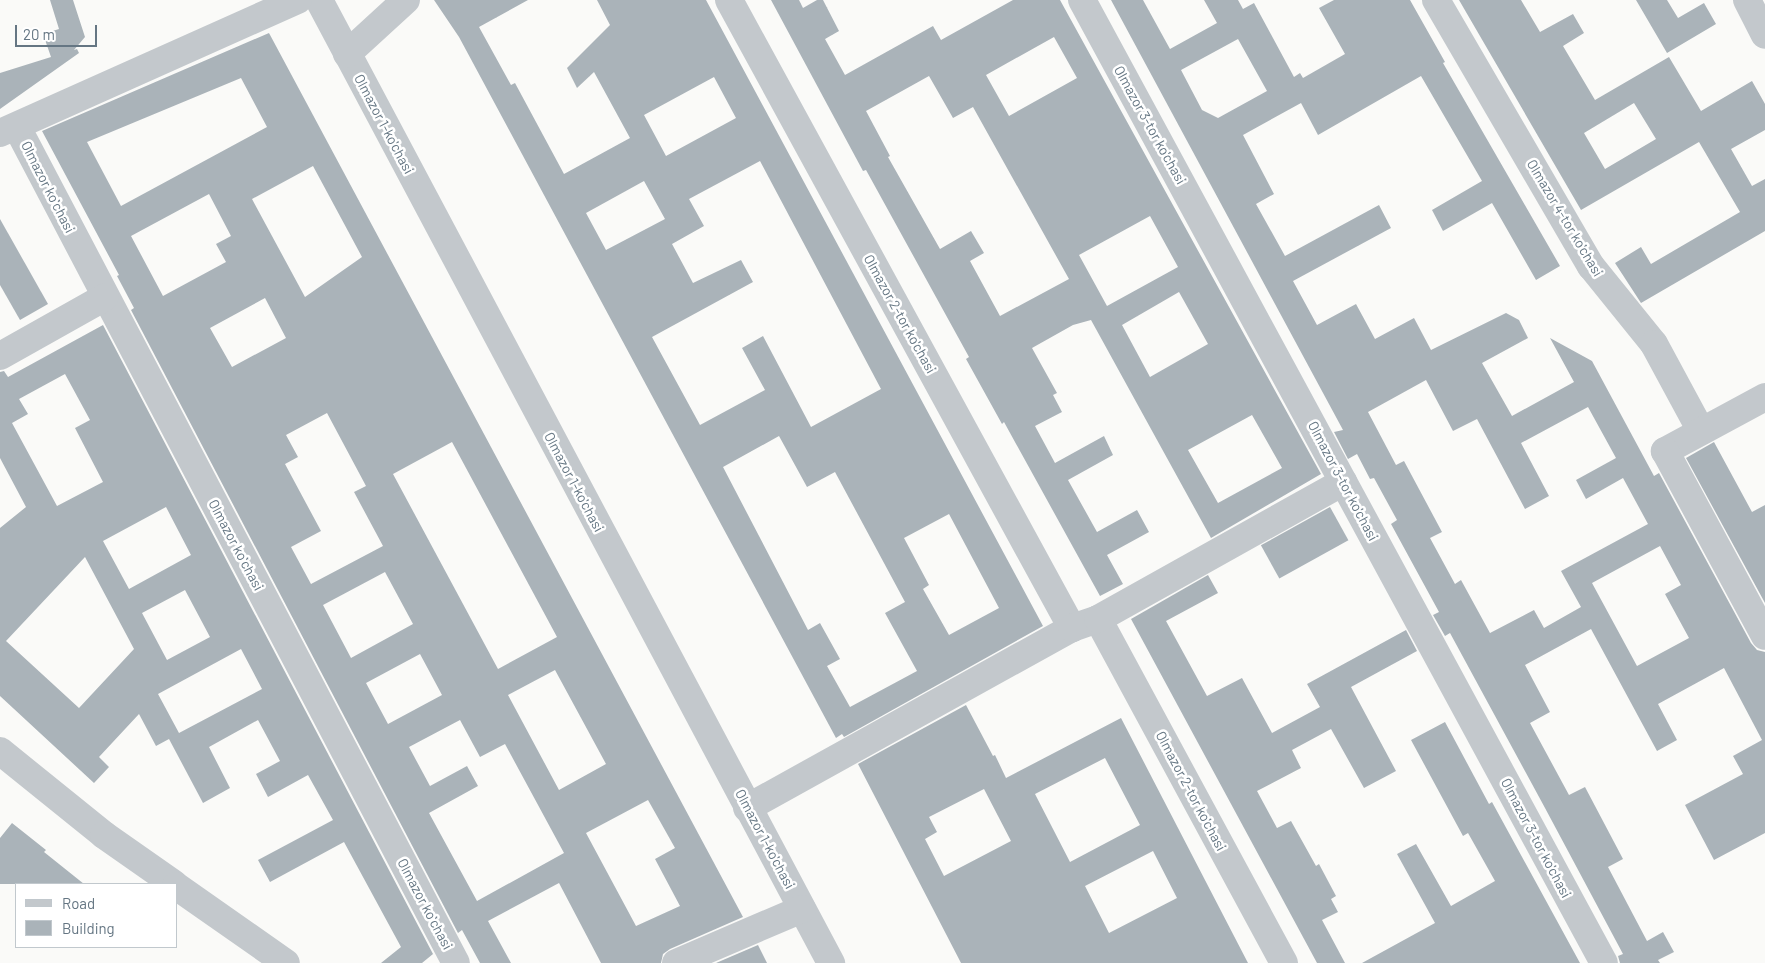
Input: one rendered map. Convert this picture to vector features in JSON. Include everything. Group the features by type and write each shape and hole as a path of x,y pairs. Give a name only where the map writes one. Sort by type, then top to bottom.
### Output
{"street":[{"path":"9,130 298,0"},
{"name":"Olmazor 1-ko'chasi","path":"319,0 831,963"},
{"path":"347,54 406,0"},
{"name":"Olmazor 2-tor ko'chasi","path":"729,0 1072,628"},
{"name":"Olmazor 3-tor ko'chasi","path":"1082,0 1604,963"},
{"name":"Olmazor 4-tor ko'chasi","path":"1436,0 1591,266 1654,344 1701,431"},
{"path":"1747,0 1765,35"},
{"name":"Olmazor koʻchasi","path":"9,130 105,298 456,963"},
{"path":"0,356 105,298"},
{"path":"1765,398 1665,451 1765,636"},
{"path":"748,808 1072,628 1098,618 1343,482"},
{"name":"Olmazor 2-tor ko'chasi","path":"1098,618 1284,963"},
{"path":"0,751 104,835 172,883"},
{"path":"178,887 286,963"},
{"path":"676,963 802,909"}],"building":[{"path":"50,0 73,0 85,37 74,50 77,49 79,53 0,109 0,73 51,57 43,34 59,29"},
{"path":"434,0 528,0 479,27 511,85 515,83 564,174 630,138 594,72 577,88 567,68 610,25 597,0 706,0 1043,626 844,737 842,734 836,738 459,37","holes":["714,77 736,118 666,156 644,115","760,161 881,389 811,427 763,336 742,348 765,390 700,425 652,337 753,282 741,260 693,283 672,244 704,226 689,199","644,181 665,219 606,250 586,213","779,436 807,487 835,472 905,602 885,613 917,671 850,707 827,666 840,659 820,623 808,630 723,467","949,514 999,608 949,635 923,589 929,585 904,538"]},
{"path":"771,0 799,0 803,8 817,0 823,0 839,31 825,39 845,75 933,26 941,40 1013,0 1060,0 1321,474 1211,538 1091,320 1073,325 1032,348 1057,393 1053,395 1062,412 1035,426 1055,463 1104,436 1113,455 1068,480 1097,532 1137,510 1149,532 1107,555 1123,584 1100,596 1004,422 1002,424 966,359 969,357 866,170 863,171","holes":["1054,37 1077,78 1009,116 986,75","929,76 953,118 973,107 1069,279 1000,316 970,261 984,253 971,231 940,249 888,157 890,156 866,111","1150,216 1178,267 1107,306 1079,255","1179,292 1208,344 1150,377 1122,325","1252,415 1282,468 1218,503 1188,450"]},
{"path":"1111,0 1143,0 1170,49 1217,23 1204,0 1238,0 1243,9 1254,3 1294,77 1300,73 1303,78 1345,54 1319,8 1334,0 1410,0 1445,62 1443,63 1560,266 1536,280 1492,203 1443,231 1432,210 1482,181 1421,76 1318,135 1301,103 1243,135 1274,194 1256,204 1285,256 1379,205 1391,228 1293,281 1317,325 1356,304 1375,339 1414,318 1431,350 1506,313 1519,320 1528,338 1482,363 1512,416 1574,382 1550,338 1592,361 1654,476 1659,473 1751,643 1757,650 1765,652 1765,833 1714,860 1685,805 1743,774 1733,756 1762,740 1724,668 1658,704 1677,740 1657,751 1591,629 1525,665 1550,712 1530,723 1569,795 1585,787 1623,859 1608,867 1647,941 1663,932 1674,952 1658,960 1660,963 1620,963 1618,956 1623,954 1545,808 1450,633 1445,636 1433,615 1439,612 1391,524 1397,520 1374,478 1370,479 1357,454 1348,459 1334,432 1343,430","holes":["1238,39 1267,91 1218,118 1202,110 1181,70","1426,380 1453,431 1477,419 1525,509 1549,496 1521,443 1588,407 1616,458 1576,480 1586,499 1623,478 1648,524 1561,571 1581,607 1544,628 1534,610 1490,633 1461,580 1455,584 1430,538 1442,532 1404,461 1396,465 1368,412","1660,546 1681,585 1665,594 1689,638 1637,666 1592,583"]},
{"path":"1459,0 1521,0 1540,32 1573,14 1584,33 1563,46 1595,100 1669,57 1701,111 1752,81 1765,104 1765,130 1731,149 1752,186 1765,179 1765,231 1641,303 1615,263 1641,247 1651,264 1740,212 1699,142 1581,210","holes":["1634,103 1656,139 1605,169 1584,133"]},
{"path":"1636,0 1667,0 1678,18 1704,3 1716,24 1667,53"},
{"path":"269,33 743,917 670,949 663,954 661,963 601,963 559,883 488,921 511,963 480,963 462,930 458,933 131,310 134,308 117,276 119,275 42,131","holes":["241,78 267,127 121,206 87,142","313,166 362,257 305,297 252,199","209,194 231,236 216,244 226,262 163,296 131,236","265,298 286,338 232,367 210,328","327,413 366,486 354,492 383,546 311,584 291,547 321,531 285,464 298,457 286,435","452,442 557,637 498,669 393,474","385,572 413,624 351,658 323,605","420,654 442,695 388,724 366,683","555,670 606,764 559,790 508,695","460,720 480,757 505,744 564,853 477,901 429,813 478,786 467,766 430,786 409,747","648,800 675,848 655,859 680,906 636,926 586,833"]},
{"path":"0,219 48,304 20,320 0,285"},
{"path":"103,325 433,954 422,963 381,963 401,947 344,842 270,882 258,860 333,820 308,775 268,797 256,774 280,761 258,720 209,747 230,788 203,803 169,739 156,746 139,714 99,757 109,767 94,783 0,696 0,528 26,507 0,458 0,372 4,371 8,377","holes":["65,374 90,420 75,428 103,482 57,506 12,423 28,414 19,399","166,507 191,555 129,589 103,541","85,557 134,649 79,708 6,641","185,590 210,637 167,660 142,613","241,649 262,689 179,733 158,694"]},
{"path":"1714,442 1752,512 1765,505 1765,603 1686,458"},
{"path":"1330,507 1348,540 1279,579 1261,545"},
{"path":"1208,575 1218,593 1166,621 1207,696 1242,678 1272,733 1320,707 1307,684 1406,630 1417,651 1351,687 1396,771 1364,788 1331,729 1292,750 1301,768 1257,791 1277,828 1291,821 1316,866 1319,864 1336,896 1331,899 1338,912 1322,920 1345,963 1317,963 1131,619"},
{"path":"966,705 1006,778 1121,718 1248,963 961,963 858,764","holes":["1105,758 1140,825 1070,862 1035,794","984,789 1011,841 944,876 925,839 937,832 929,817","1153,851 1177,898 1109,933 1085,886"]},
{"path":"1445,722 1489,804 1492,802 1580,963 1362,963 1435,923 1397,854 1416,844 1451,906 1495,881 1468,833 1463,836 1411,740"},
{"path":"12,823 83,883 0,884 0,838"},
{"path":"758,945 767,963 716,963"}]}
